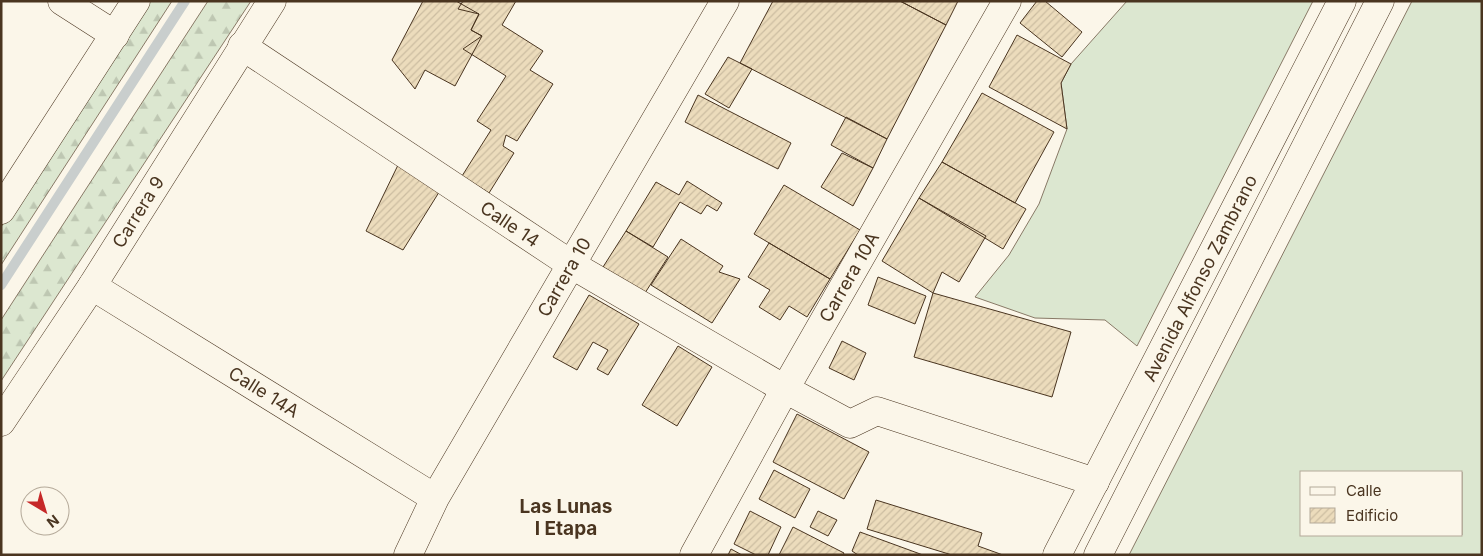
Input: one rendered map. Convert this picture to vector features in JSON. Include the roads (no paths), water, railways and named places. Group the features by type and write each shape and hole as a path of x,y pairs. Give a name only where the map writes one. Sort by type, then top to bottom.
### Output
{"street":[{"path":"62,1 115,35"},
{"path":"1,210 136,1"},
{"name":"Carrera 9","path":"1,422 92,286 272,1"},
{"name":"Carrera 10","path":"408,555 435,498 724,1"},
{"name":"Carrera 10A","path":"694,555 785,389 1007,1"},
{"name":"Avenida Alfonso Zambrano","path":"1057,555 1342,1"},
{"name":"Avenida Alfonso Zambrano","path":"1098,555 1380,1"},
{"name":"Calle 14","path":"242,46 572,265 785,389 850,424 877,410 1095,482"},
{"name":"Calle 14A","path":"92,286 435,498"}],"waterway":[{"path":"1,285 185,1"}],"district":[{"name":"Las Lunas I Etapa","path":"566,517"}]}
